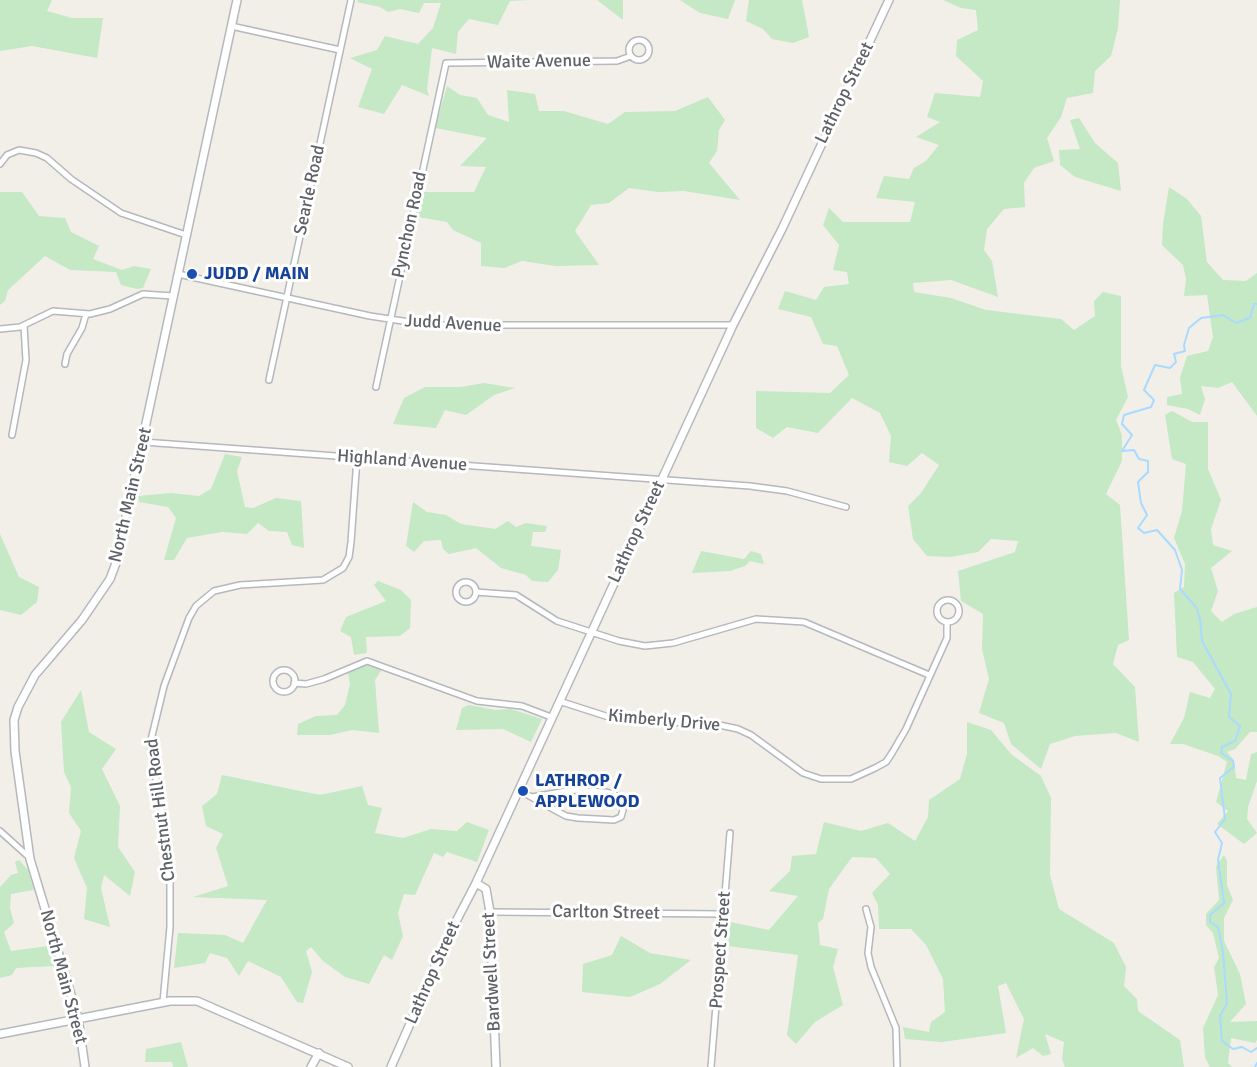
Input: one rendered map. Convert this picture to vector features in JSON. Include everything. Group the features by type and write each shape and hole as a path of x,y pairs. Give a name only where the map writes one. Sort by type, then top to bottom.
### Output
{"street":[{"name":"North Main Street","path":"85,1067 78,1018 30,859 13,733 18,707 35,675 82,620 110,579 123,539 237,0"},
{"name":"Searle Road","path":"269,380 351,0"},
{"name":"Lathrop Street","path":"391,1067 450,933 476,883 661,479 733,325 782,229 889,0"},
{"path":"231,26 340,50"},
{"name":"Waite Avenue","path":"446,63 617,61 631,56"},
{"name":"Pynchon Road","path":"376,387 446,63"},
{"path":"0,164 7,155 19,150 36,153 47,158 71,179 121,213 186,235"},
{"name":"Judd Avenue","path":"178,274 390,319 456,327 733,325"},
{"path":"0,329 24,326 52,311 86,314 110,309 143,294 173,296"},
{"path":"65,364 68,352 82,328 86,314"},
{"path":"12,435 26,360 24,326"},
{"name":"Highland Avenue","path":"143,442 770,488 846,507"},
{"name":"Chestnut Hill Road","path":"163,1002 170,927 170,883 168,850 150,744 164,686 189,618 202,599 224,587 323,580 343,567 349,557 351,542 357,458"},
{"path":"476,592 516,595 557,621 634,644 659,646 745,621 787,620 826,629 929,675"},
{"name":"Kimberly Drive","path":"948,600 955,602 960,612 954,621 947,622 941,619 938,609 941,603 948,600"},
{"name":"Kimberly Drive","path":"559,701 618,720 715,724 738,729 751,735 803,773 821,779 861,777 886,762 906,729 947,638 947,622"},
{"path":"294,683 306,684 324,679 367,660 477,701 522,706 551,717"},
{"path":"281,670 288,671 293,676 294,683 288,691 281,691 273,684 274,677 281,670"},
{"path":"519,790 566,816 607,820 618,818 623,810 622,801 610,793 573,790 532,797"},
{"path":"0,831 30,859"},
{"name":"Prospect Street","path":"711,1067 730,832"},
{"name":"Bardwell Street","path":"476,883 486,889 490,912 496,1067"},
{"path":"866,909 871,927 868,953 871,967 896,1028 897,1067"},
{"name":"Carlton Street","path":"490,912 723,914"},
{"path":"0,1034 163,1002 177,1000 204,1002 348,1067"},
{"path":"311,1067 319,1053"}],"green space":[{"path":"0,0 52,0 47,11 72,18 103,18 97,58 32,46 0,51"},
{"path":"358,0 530,0 510,1 498,25 469,19 458,32 456,54 432,48 427,89 429,96 402,85 384,114 358,107 372,69 350,58 377,50 385,36 418,44 433,28 441,3 424,3 419,13 400,9 388,12 380,7 357,2"},
{"path":"597,0 623,0 623,20"},
{"path":"680,0 735,0 728,19 700,13"},
{"path":"749,0 802,0 809,37 793,43 772,39 763,29 746,21"},
{"path":"943,0 1120,0 1118,28 1111,56 1095,71 1093,93 1067,98 1061,117 1047,138 1054,161 1034,168 1024,183 1025,207 1004,209 987,229 984,250 992,261 998,297 951,280 913,283 914,292 951,298 986,310 1061,319 1074,330 1095,316 1094,301 1103,292 1121,296 1121,366 1128,397 1116,420 1122,435 1122,461 1106,494 1120,505 1129,640 1118,645 1113,664 1135,687 1139,742 1116,733 1075,736 1050,744 1041,769 1011,744 1004,723 979,713 989,679 982,649 983,614 961,601 958,571 1015,552 1018,541 991,539 978,552 951,557 927,556 913,539 908,506 921,493 939,465 922,453 907,466 889,462 891,436 880,413 852,398 818,433 787,427 773,438 756,428 756,391 830,393 849,375 837,346 823,344 811,317 778,309 785,291 816,300 824,287 849,284 847,272 833,270 839,245 823,225 829,208 843,222 910,222 915,202 876,198 884,176 909,179 914,168 926,161 939,145 916,137 940,122 927,117 935,93 980,97 983,81 956,56 957,40 978,30 976,10 961,8"},
{"path":"447,86 460,95 477,98 488,115 509,122 507,90 535,94 539,111 564,111 608,124 625,112 675,111 708,97 725,120 719,130 717,151 709,163 740,200 684,191 658,192 629,188 609,203 591,205 575,231 599,265 556,266 522,261 504,268 481,266 481,243 453,230 447,222 418,217 423,192 474,192 486,167 460,166 487,138 435,128"},
{"path":"1079,118 1095,143 1118,163 1121,191 1075,177 1060,165 1059,150 1080,149 1070,120"},
{"path":"1169,187 1187,199 1201,216 1207,262 1223,280 1246,281 1257,273 1257,416 1232,382 1218,388 1201,386 1205,399 1200,415 1188,409 1167,405 1167,397 1182,394 1180,378 1187,356 1208,351 1213,337 1207,295 1184,296 1186,279 1183,265 1162,245"},
{"path":"0,192 22,192 39,216 65,218 71,232 99,246 93,259 122,270 134,266 151,269 143,288 137,289 121,285 116,272 70,270 45,256 8,290 5,301 0,305"},
{"path":"484,383 515,388 494,395 466,415 445,410 436,428 393,424 404,398 425,387 461,387"},
{"path":"1172,411 1192,422 1208,422 1208,469 1221,500 1211,529 1213,545 1232,551 1211,568 1218,591 1211,611 1222,622 1234,614 1257,607 1257,732 1250,732 1235,749 1227,752 1234,760 1236,778 1246,780 1251,754 1257,752 1257,781 1248,807 1247,819 1257,833 1244,844 1217,824 1228,811 1216,802 1227,762 1218,756 1183,744 1170,744 1184,718 1190,692 1210,698 1215,689 1193,662 1177,657 1174,593 1184,587 1185,564 1174,538 1182,511 1186,464 1172,459 1165,415"},
{"path":"225,454 242,457 237,471 245,507 253,508 276,498 301,501 304,548 292,545 287,532 269,531 258,523 247,534 222,532 187,538 174,560 164,560 176,518 168,507 139,502 138,496 171,493 199,496 211,489"},
{"path":"413,502 427,512 446,515 461,524 495,529 508,521 516,527 526,523 547,526 545,532 533,532 531,546 561,550 558,570 548,582 532,581 526,575 501,568 476,548 449,554 443,549 441,540 424,541 414,552 406,546"},
{"path":"0,534 19,577 39,587 37,602 21,615 0,610"},
{"path":"701,551 744,559 751,551 761,554 764,564 750,561 745,566 730,571 692,573"},
{"path":"378,581 401,590 411,600 410,628 400,636 366,637 367,653 354,655 351,637 340,631 346,617 386,601 374,585"},
{"path":"364,665 382,669 375,680 379,733 352,730 330,735 297,735 298,724 316,716 337,715 345,705 350,684 348,672"},
{"path":"81,690 89,732 116,749 102,769 120,806 118,847 135,872 130,896 104,875 101,888 110,927 84,919 87,888 74,858 81,831 69,813 71,787 64,772 61,722"},
{"path":"469,705 495,710 511,709 542,719 531,742 503,729 456,730 462,708"},
{"path":"967,722 991,730 1011,754 1041,776 1051,798 1050,875 1059,909 1114,943 1126,967 1124,986 1137,999 1138,1011 1180,1040 1184,1067 1065,1067 1062,1059 1064,1042 1045,1034 1051,1054 1043,1056 1033,1048 1016,1058 1024,1019 1006,983 998,986 1006,1033 942,1042 905,1039 903,1027 929,1032 931,1022 945,1012 943,979 926,945 911,929 879,929 878,905 872,893 890,874 876,858 852,857 829,889 823,919 818,923 820,945 838,949 833,967 843,1005 815,1022 796,1044 787,1035 798,955 728,946 730,922 769,930 798,896 769,891 790,871 792,856 816,854 824,822 861,831 888,823 915,841 928,817 929,800 960,779 967,754"},
{"path":"222,775 320,795 362,786 368,805 382,808 375,833 403,838 431,829 457,831 467,822 489,830 477,862 447,852 443,857 434,853 415,895 404,894 398,913 403,936 392,960 384,955 369,984 345,977 323,961 311,947 306,951 312,972 303,1003 297,1002 281,977 248,961 239,976 227,958 210,953 205,963 174,968 178,933 225,935 243,943 267,900 193,897 228,886 216,848 223,834 206,826 202,806 217,794"},
{"path":"1224,855 1227,861 1227,885 1233,900 1224,918 1224,941 1240,974 1246,1004 1230,1022 1257,1021 1257,1040 1255,1043 1231,1038 1228,1063 1232,1067 1210,1067 1205,1057 1203,1028 1218,995 1214,967 1219,958 1213,933 1206,925 1206,914 1219,900 1216,866"},
{"path":"19,860 28,870 34,890 11,894 10,908 14,923 4,932 11,951 48,946 55,966 16,968 12,975 0,978 0,887 11,875 18,873 15,862"},
{"path":"621,936 650,953 691,960 660,984 630,997 582,992 583,964 612,955"},
{"path":"181,1042 188,1067 173,1067 172,1062 145,1062 146,1049"}],"waterway":[{"path":"1257,304 1254,304 1250,318 1236,323 1223,315 1201,318 1189,328 1184,345 1185,351 1174,354 1176,362 1170,368 1155,365 1144,390 1154,400 1151,407 1124,415 1122,424 1132,435 1122,451 1134,450 1139,459 1148,461 1148,472 1138,482 1141,503 1147,515 1138,528 1144,533 1157,530 1175,550 1182,570 1180,589 1196,607 1200,618 1202,641 1231,694 1229,717 1240,726 1235,741 1222,747 1221,753 1233,761 1234,767 1220,778 1225,819 1215,832 1222,843 1218,860 1224,903 1210,915 1210,922 1218,927 1223,952 1227,1003 1220,1016 1222,1041 1233,1049 1242,1047 1251,1052 1257,1048"},
{"path":"1255,1067 1257,1063"}],"place":[{"name":"JUDD / MAIN","path":"192,274"},
{"name":"LATHROP / APPLEWOOD","path":"523,791"}]}
